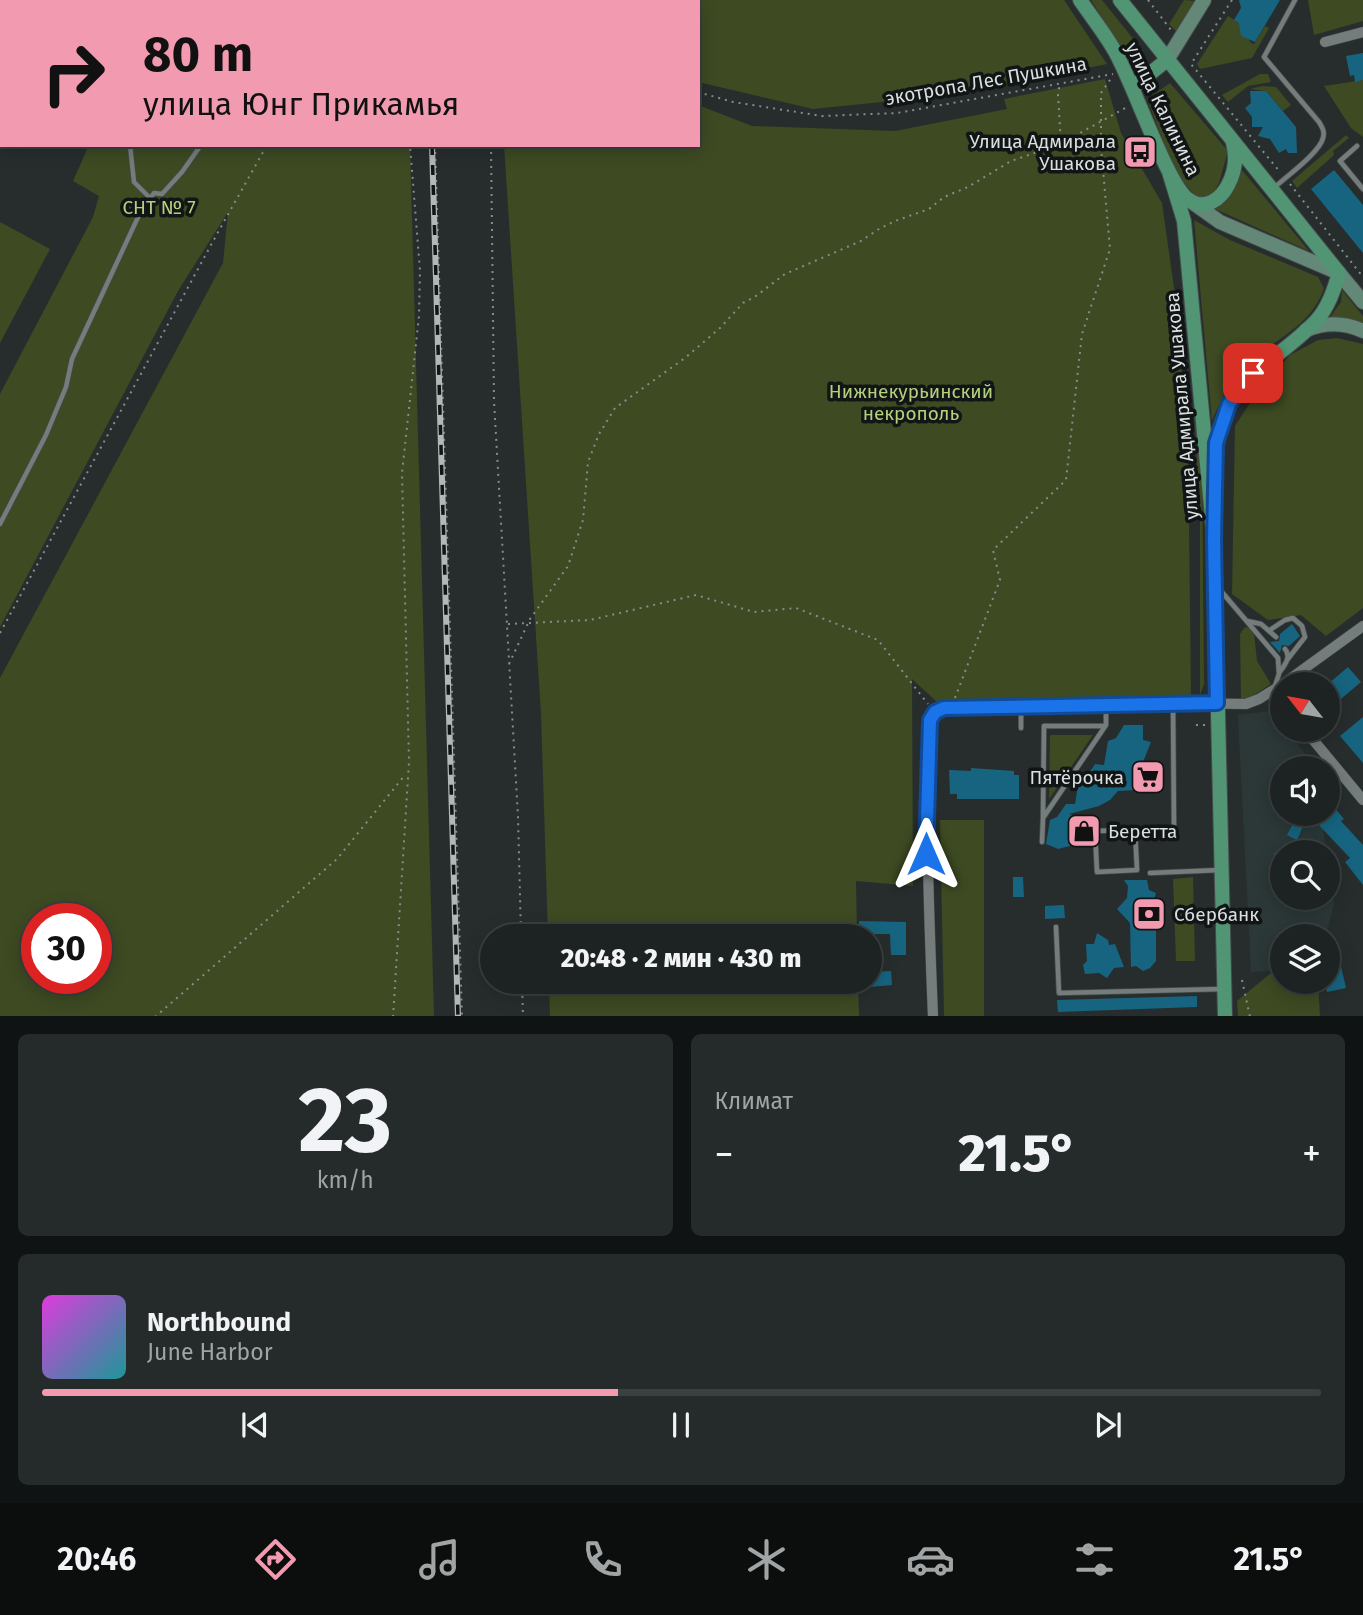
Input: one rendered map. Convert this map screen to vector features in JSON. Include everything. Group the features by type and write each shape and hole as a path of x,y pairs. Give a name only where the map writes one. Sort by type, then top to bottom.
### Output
{"main road":[{"name":"улица Калинина","path":"1080,0 1114,49 1170,172 1189,200 1220,222 1339,273"},
{"name":"улица Калинина","path":"1120,0 1363,302"},
{"path":"1133,87 1167,60 1204,0"},
{"name":"улица Калинина","path":"1189,200 1198,204 1210,203 1223,193 1236,161 1232,141"},
{"name":"улица Адмирала Ушакова","path":"1170,172 1184,221 1214,539 1225,1016"},
{"path":"1214,539 1216,443 1229,404 1253,373 1316,321 1327,305 1339,273"},
{"path":"1306,330 1324,324 1335,324 1363,331"}],"street":[{"path":"1325,42 1363,32"},
{"path":"1296,672 1363,626"},
{"path":"933,1016 926,799 930,720 935,712 951,708 1021,706 1246,704 1270,689"},
{"path":"1316,742 1363,800"}],"lane":[{"path":"1272,190 1320,145 1324,133 1319,121 1264,57 1295,0"},
{"path":"1357,146 1340,161 1363,189"},
{"path":"130,147 134,182 150,198"},
{"path":"0,524 46,435 66,387 72,359 139,215 154,193 162,194 182,172 200,147"},
{"path":"1216,586 1278,658 1279,672"},
{"path":"1270,630 1293,618 1302,626 1306,637 1287,660 1283,672"},
{"path":"1247,620 1270,630 1276,637"},
{"path":"1285,649 1287,660"},
{"path":"1136,830 1137,870 1097,872 1095,831 1174,829 1173,703"},
{"path":"1043,818 1105,726 1106,704"},
{"path":"1021,706 1021,728"},
{"path":"1042,842 1044,726 1105,726"},
{"path":"1150,873 1221,870"},
{"path":"1056,927 1059,993 1224,989"}],"path":[{"path":"1148,0 1171,30"},
{"path":"1232,0 1191,64 1363,277"},
{"name":"экотропа Лес Пушкина","path":"700,94 733,103 822,116 897,113 1114,74 1101,93 1101,119"},
{"path":"1060,83 1058,94 1061,144"},
{"path":"509,664 528,623 568,566 583,520 588,462 599,434 615,408 685,358 720,328 743,303 785,274 861,241 887,225 929,209 944,197 968,187 1012,161 1061,144 1101,119 1129,106"},
{"path":"951,708 1000,580 993,550 1066,480 1082,334 1110,249 1101,119"},
{"path":"0,634 266,147"},
{"path":"393,1016 407,773 402,473 419,316 420,271 410,147"},
{"path":"435,147 462,1016"},
{"path":"491,147 494,401 518,816 521,924"},
{"path":"507,624 590,620 696,595 754,612 796,608 878,640 935,712"},
{"path":"1196,725 1208,726"},
{"path":"156,1016 337,859 407,773"},
{"path":"1242,980 1250,1016"},
{"path":"522,994 523,1016"}],"shaded area":[{"path":"1270,711 1270,742 1296,742 1307,756 1270,756 1270,826 1323,826 1324,840 1270,840 1270,910 1332,910 1329,924 1270,924 1270,971 1251,972 1238,715"}],"green space":[{"path":"700,0 1064,0 1107,64 960,94 813,109 700,82"},
{"path":"1091,0 1102,0 1143,51 1129,60"},
{"path":"1184,0 1196,1 1177,32 1169,24"},
{"path":"1308,0 1363,0 1363,21 1314,35"},
{"path":"1228,16 1239,23 1254,44 1265,26 1269,28 1252,58 1200,69 1197,64"},
{"path":"1260,74 1268,74 1271,82 1248,86 1228,102 1222,95"},
{"name":"Нижнекурьинский некрополь","path":"1105,79 1121,133 1162,203 1175,295 1188,441 1191,696 937,702 912,679 913,886 856,881 857,924 548,924 541,713 504,147 700,147 700,106 752,126 895,131 1007,109 1004,99"},
{"path":"1363,80 1363,137 1351,128 1324,86"},
{"path":"1170,83 1228,151 1219,183 1212,196 1200,199 1182,180 1168,153 1147,99"},
{"path":"1276,87 1291,105 1283,111 1266,91 1250,89"},
{"path":"1346,135 1349,138 1333,151 1334,155 1297,188 1292,181"},
{"name":"СНТ № 7","path":"88,147 410,147 434,1016 0,1016 0,678 223,263 228,212 178,291 0,627 0,394 93,217 99,196 73,181"},
{"path":"1242,170 1309,251 1215,209 1229,197"},
{"path":"1194,220 1230,240 1318,277 1324,288 1309,315 1239,373 1212,421"},
{"path":"0,222 50,249 0,343"},
{"path":"1342,290 1363,316 1363,323 1345,318 1328,320 1341,302"},
{"path":"1337,338 1363,344 1363,608 1326,636 1301,615 1268,620 1232,594 1235,426 1259,389 1290,355 1318,340"},
{"path":"1192,373 1202,459 1204,684 1200,695 1200,521"},
{"path":"1245,627 1251,628 1257,661 1270,682 1248,699 1241,699 1240,634"},
{"path":"1050,735 1093,735 1049,799"},
{"path":"940,820 984,820 984,1016 944,1016"},
{"path":"1193,877 1195,961 1176,961 1173,879"},
{"path":"1270,974 1270,994 1319,994 1320,1016 1238,1016 1237,1001"},
{"path":"549,994 858,994 859,1016 550,1016"}],"building":[{"path":"1239,0 1280,0 1255,42 1241,36 1239,23 1234,20 1241,8"},
{"path":"1363,53 1363,80 1355,82 1354,75 1350,76 1346,56"},
{"path":"1250,91 1266,91 1296,127 1297,153 1288,153 1286,149 1279,153 1270,139 1258,136 1263,127 1252,127 1252,117 1245,108 1251,103"},
{"path":"1334,170 1363,205 1363,253 1311,189"},
{"path":"1292,624 1300,636 1289,646 1282,645 1280,653 1270,642 1279,641 1280,634"},
{"path":"1348,667 1361,682 1340,700 1340,674"},
{"path":"1363,717 1363,763 1340,736"},
{"path":"1124,725 1143,725 1143,740 1151,742 1143,762 1152,762 1153,789 1118,791 1110,800 1099,806 1069,814 1093,821 1088,831 1070,846 1058,849 1046,844 1050,820 1057,817 1066,804 1075,804 1079,779 1087,776 1095,764 1104,765 1108,741 1116,738"},
{"path":"971,768 1014,771 1014,775 1019,775 1019,799 957,799 957,794 950,794 949,770 971,771"},
{"path":"1340,814 1344,819 1341,821 1363,845 1363,885 1345,862 1350,858 1340,847 1340,840 1333,840 1320,826 1340,826"},
{"path":"1292,826 1303,826 1297,840 1287,835"},
{"path":"1013,877 1023,877 1024,897 1013,897"},
{"path":"1124,880 1147,880 1149,890 1156,893 1156,961 1143,971 1136,966 1131,967 1130,923 1117,909 1127,898 1128,886"},
{"path":"1064,905 1065,918 1045,919 1045,906"},
{"path":"859,921 906,922 906,955 891,955 890,934 882,934 882,924 859,924"},
{"path":"1097,933 1108,940 1109,945 1115,944 1124,967 1114,968 1107,978 1099,973 1085,974 1083,965 1087,961 1086,944 1094,944"},
{"path":"1340,962 1346,988 1340,989"},
{"path":"882,971 891,971 892,985 882,986"},
{"path":"1197,996 1197,1007 1058,1012 1057,1000"}],"railway":[{"path":"432,147 458,1016"}],"place":[{"name":"Улица Адмирала Ушакова","path":"1140,152"},
{"name":"Пятёрочка","path":"1148,777"},
{"name":"Беретта","path":"1084,831"},
{"name":"Сбербанк","path":"1149,914"}],"route":[{"path":"926,854 930,720 938,710 1217,703 1214,539 1216,443 1229,404 1253,373"}]}
